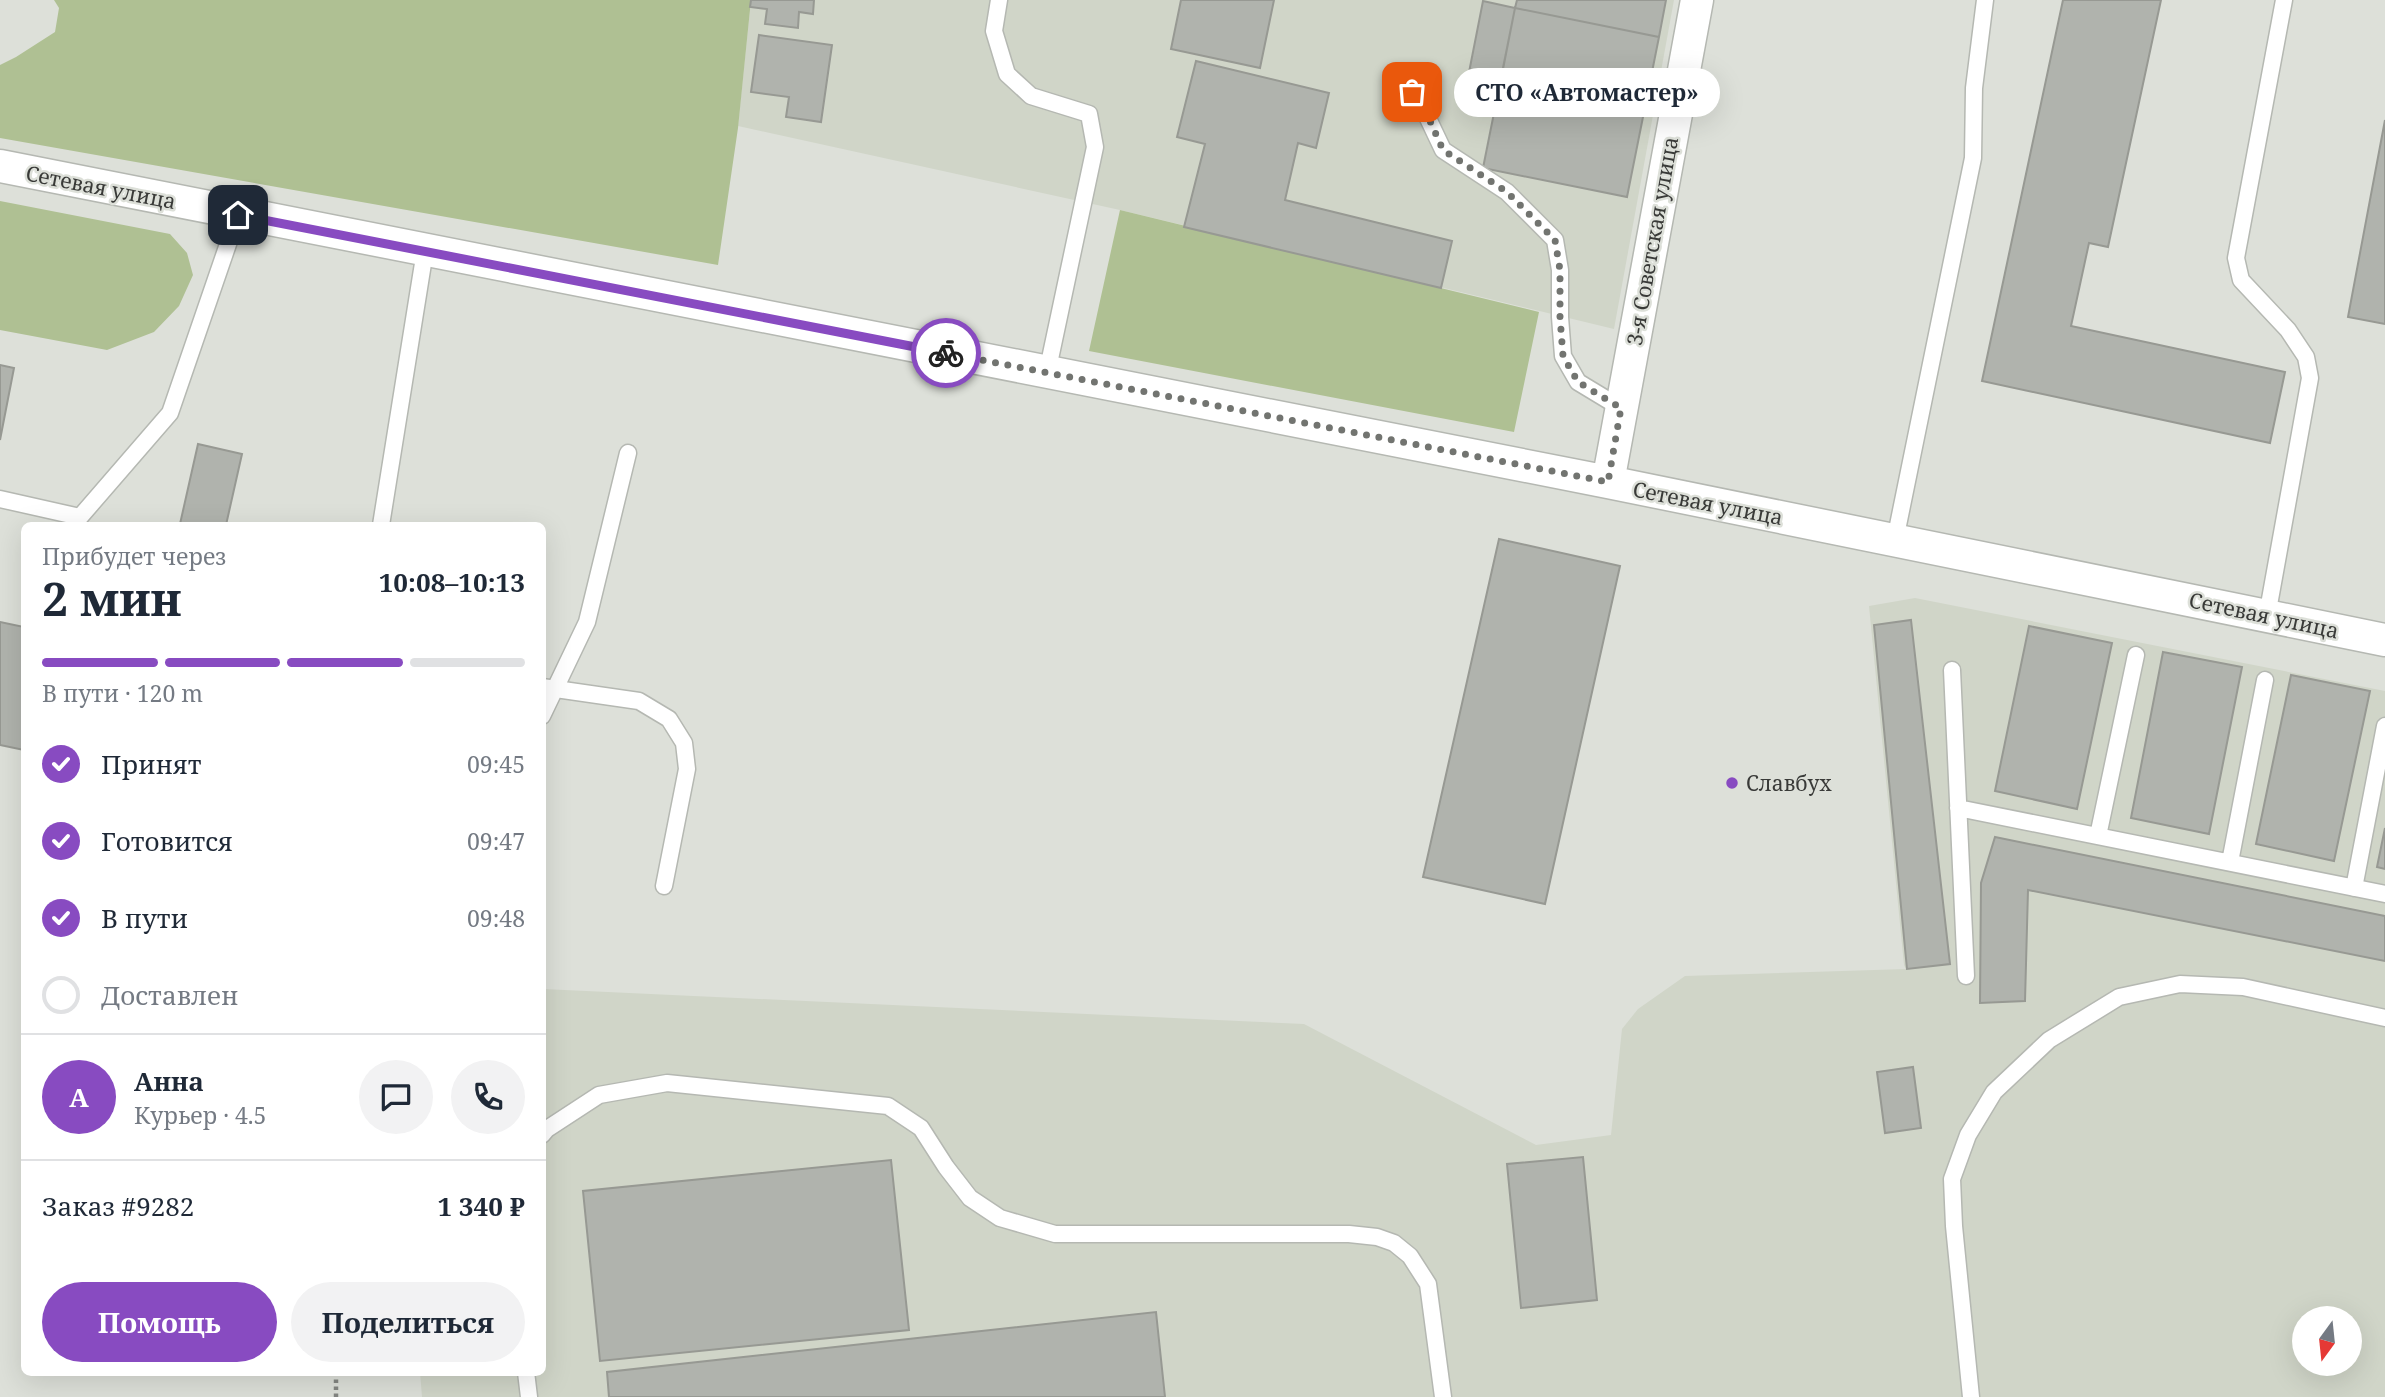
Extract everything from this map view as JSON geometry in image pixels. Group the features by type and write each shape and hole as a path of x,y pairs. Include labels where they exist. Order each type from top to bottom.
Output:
{"street":[{"name":"3-я Советская улица","path":"1608,482 1697,0"},
{"name":"Сетевая улица","path":"0,166 238,215 1608,482 2385,640"}],"lane":[{"path":"999,0 994,31 1007,74 1031,96 1089,114 1095,147 1047,373"},
{"path":"1895,540 1973,158 1973,88 1985,0"},
{"path":"2267,616 2310,379 2306,357 2287,330 2241,280 2236,258 2284,0"},
{"path":"1398,72 1426,112 1443,150 1507,192 1555,240 1560,270 1563,356 1578,382 1621,408"},
{"path":"0,499 80,517 170,413 238,215"},
{"path":"382,522 425,251"},
{"path":"628,453 587,622 549,688 639,701 669,719 684,743 687,769 664,886"},
{"path":"2098,836 2136,655"},
{"path":"1952,670 1966,976"},
{"path":"2230,862 2265,680"},
{"path":"2354,888 2385,726"},
{"path":"1958,807 2385,894"},
{"path":"1971,1397 1952,1179 1968,1135 1994,1091 2049,1040 2119,997 2180,984 2243,987 2385,1018"},
{"path":"546,1129 599,1096 667,1083 888,1106 920,1128 970,1198 1000,1218 1055,1234 1349,1234 1377,1237 1394,1243 1410,1256 1428,1284 1443,1397"},
{"path":"526,1376 529,1397"}],"path":[{"path":"336,1397 337,1376"}],"shaded area":[{"path":"751,0 1674,0 1614,329 1120,210 738,126"},
{"path":"1915,598 2385,691 2385,1397 422,1397 420,1376 546,1376 546,989 1304,1024 1536,1145 1611,1135 1622,1029 1638,1009 1685,976 1906,969 1869,606"}],"green space":[{"path":"54,0 751,0 738,128 718,265 0,138 0,65 55,32 59,8"},
{"path":"0,201 170,234 187,253 193,275 179,306 154,332 107,350 0,330"},
{"path":"1120,210 1539,312 1514,432 1089,351"}],"building":[{"path":"751,0 814,0 813,14 799,12 798,28 765,24 767,9 750,7"},
{"path":"1181,0 1274,0 1260,68 1171,49"},
{"path":"1517,0 1666,0 1659,37 1515,8"},
{"path":"2063,0 2161,0 2108,247 2089,243 2071,326 2285,372 2270,443 1982,381"},
{"path":"1483,1 1515,8 1494,115 1462,108"},
{"path":"1515,8 1659,37 1627,197 1483,168"},
{"path":"759,35 832,45 821,122 786,117 789,97 751,92"},
{"path":"1196,61 1329,93 1316,148 1298,143 1285,200 1452,241 1441,288 1184,227 1205,144 1177,137"},
{"path":"2385,120 2385,324 2348,317"},
{"path":"0,365 14,368 0,440"},
{"path":"198,444 242,454 227,522 180,522"},
{"path":"1499,539 1620,566 1545,904 1423,877"},
{"path":"1911,620 1950,964 1907,969 1874,625"},
{"path":"0,622 21,626 21,749 0,745"},
{"path":"2029,626 2112,643 2077,809 1995,791"},
{"path":"2163,652 2242,667 2209,834 2131,818"},
{"path":"2291,675 2370,691 2334,861 2256,844"},
{"path":"2385,828 2385,869 2377,867"},
{"path":"1995,837 2385,916 2385,961 2028,890 2025,1001 1980,1003 1981,883"},
{"path":"1913,1067 1921,1128 1885,1133 1877,1072"},
{"path":"1583,1157 1597,1300 1521,1308 1507,1164"},
{"path":"891,1160 909,1330 600,1361 583,1191"},
{"path":"1156,1312 1165,1397 609,1397 607,1372"}],"way so far":[{"path":"946,353 1608,482 1621,408 1578,382 1563,356 1560,270 1555,240 1507,192 1443,150 1426,112 1412,92"}],"place":[{"name":"СТО «Автомастер»","path":"1412,92"},
{"name":"Славбух","path":"1732,783"}],"route":[{"path":"238,215 946,353"}]}
